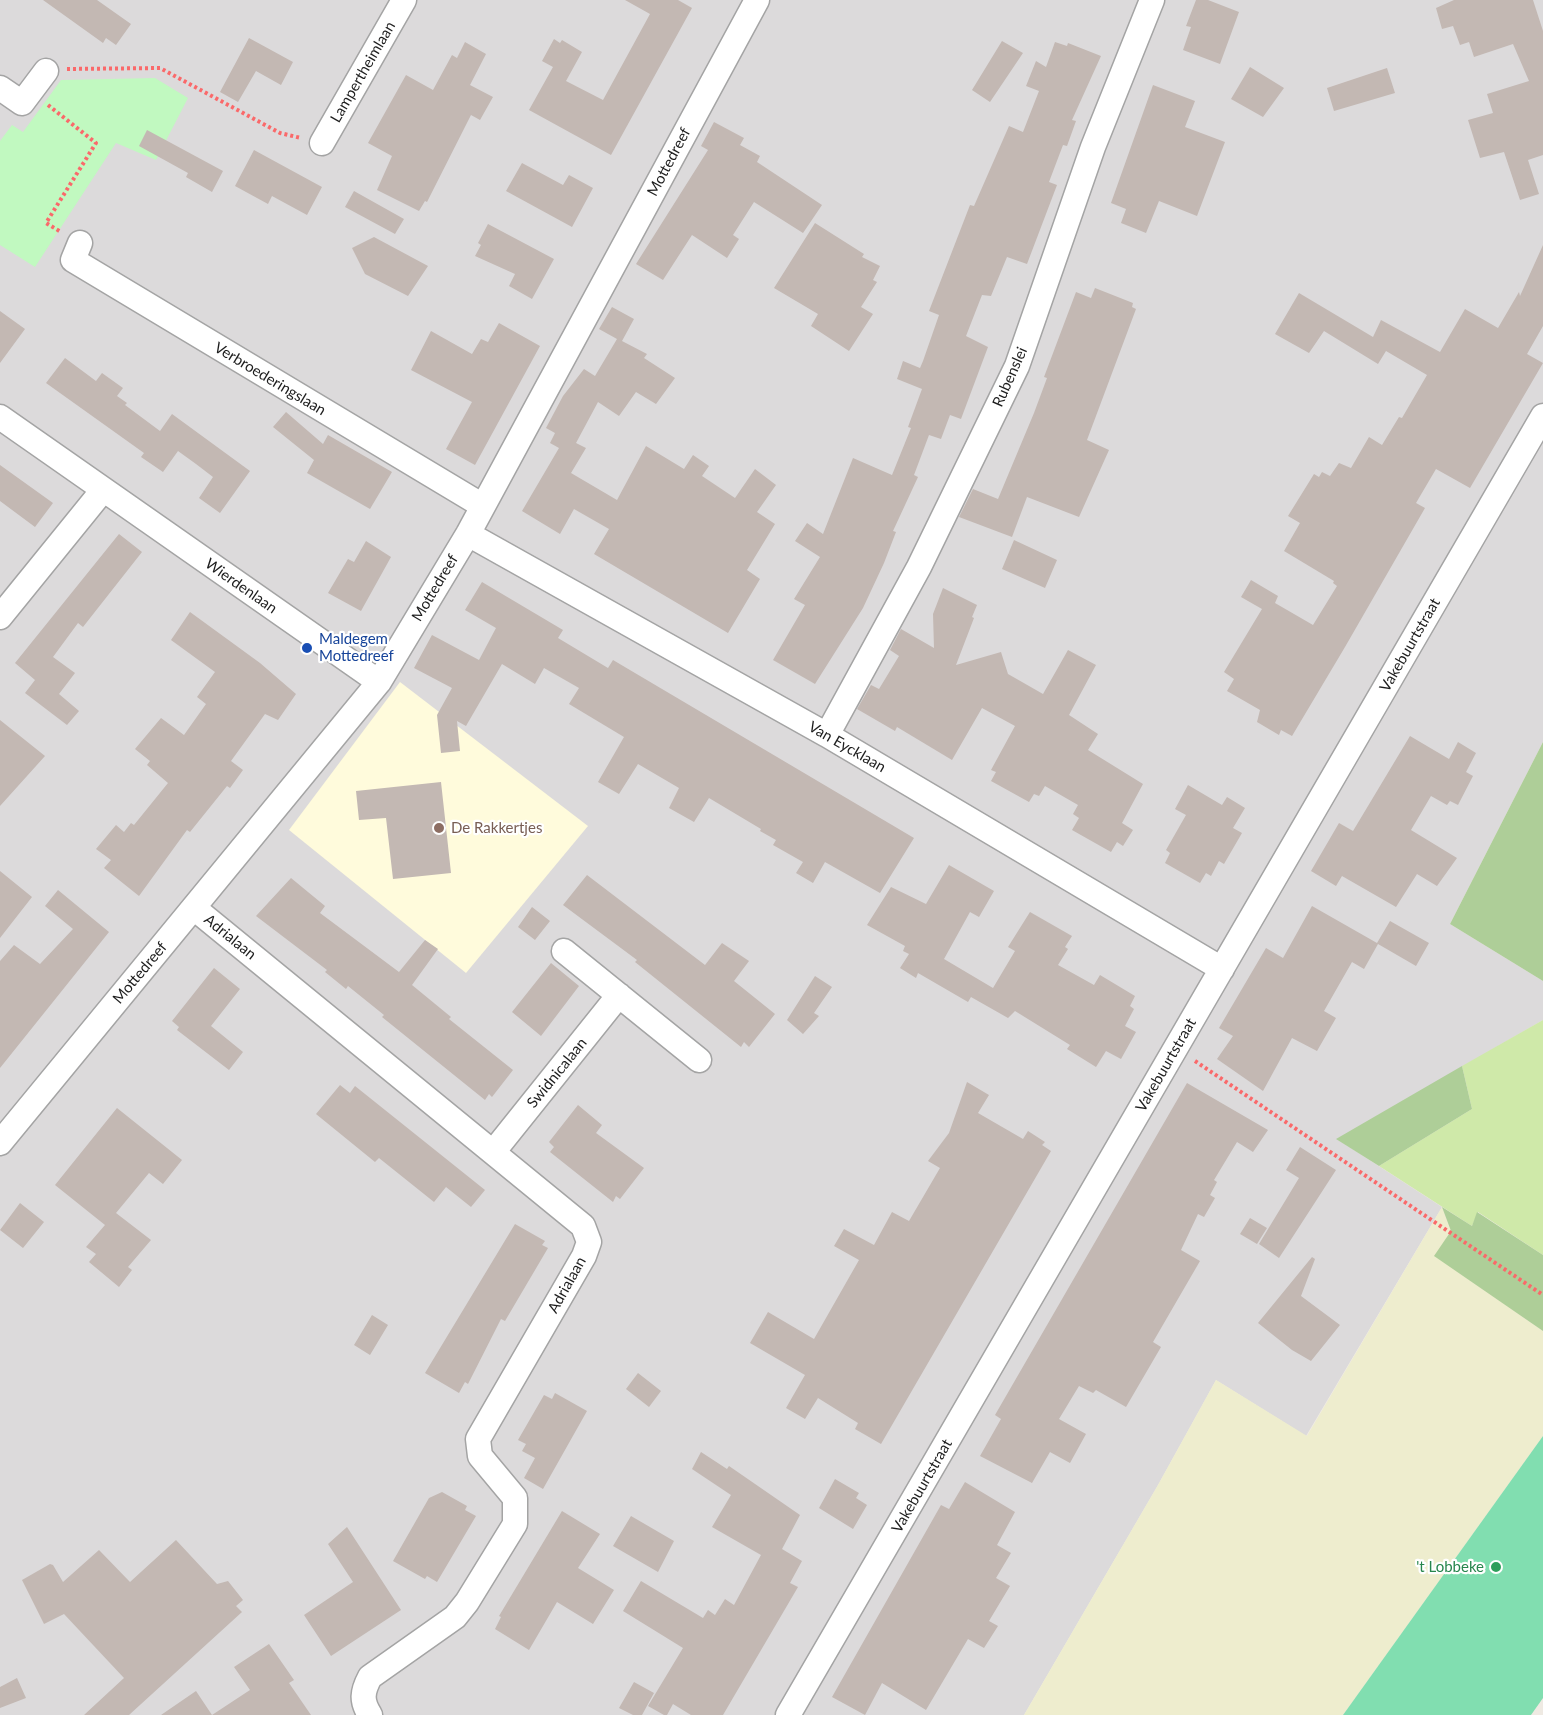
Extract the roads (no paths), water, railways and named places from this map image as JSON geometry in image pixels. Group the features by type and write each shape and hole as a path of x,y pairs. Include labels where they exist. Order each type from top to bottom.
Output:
{"street":[{"name":"Lampertheimlaan","path":"322,143 404,0"},
{"name":"Mottedreef","path":"0,1143 379,682 483,507 757,0"},
{"name":"Rubenslei","path":"827,735 919,567 1017,366 1094,147 1152,0"},
{"path":"0,88 22,104 46,71"},
{"name":"Verbroederingslaan","path":"80,243 72,260 483,507"},
{"name":"Vakebuurtstraat","path":"788,1715 1543,416"},
{"name":"Wierdenlaan","path":"0,417 379,682"},
{"path":"0,617 103,490"},
{"name":"Van Eycklaan","path":"468,534 827,735 1222,969"},
{"name":"Adrialaan","path":"194,908 583,1226 589,1242 584,1256 478,1439 480,1456 515,1498 514,1524 467,1602 454,1617 369,1677 363,1689 363,1705 370,1715"},
{"path":"564,951 699,1060"},
{"name":"Swidnicalaan","path":"494,1151 619,995"}],"place":[{"name":"Maldegem Mottedreef","path":"307,648"},
{"name":"De Rakkertjes","path":"439,828"},
{"name":"'t Lobbeke","path":"1496,1567"}]}
